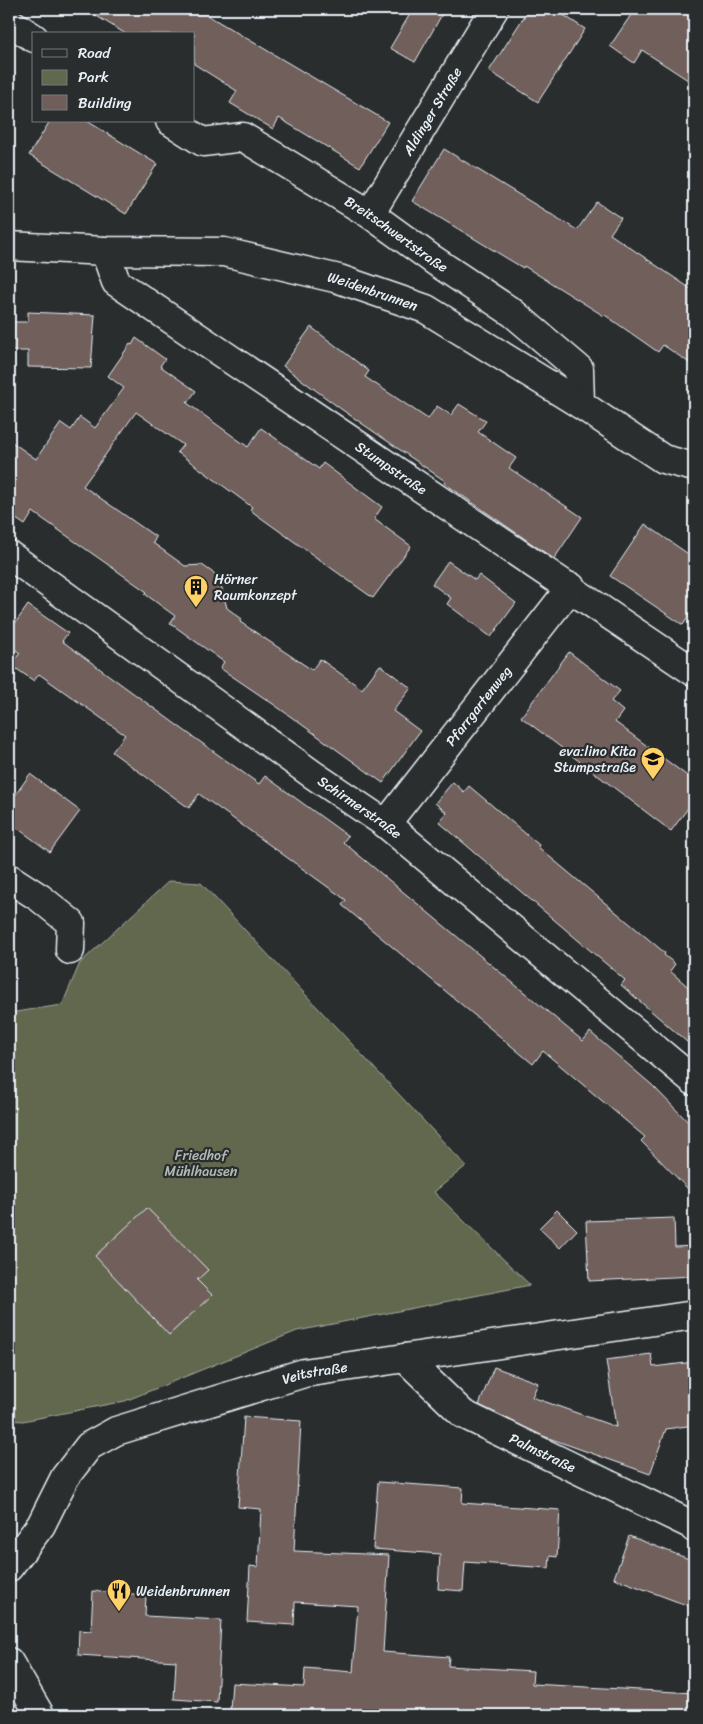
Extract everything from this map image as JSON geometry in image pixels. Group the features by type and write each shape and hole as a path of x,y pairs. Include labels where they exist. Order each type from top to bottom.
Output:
{"street":[{"name":"Aldinger Straße","path":"370,214 494,9"},
{"path":"9,22 32,37"},
{"name":"Breitschwertstraße","path":"172,122 203,142 243,137 370,214 432,259 513,313 579,369 580,404"},
{"name":"Weidenbrunnen","path":"9,246 224,252 339,278 426,309 580,404 663,458 694,467"},
{"name":"Stumpstraße","path":"105,250 116,282 571,587 694,672"},
{"name":"Schirmerstraße","path":"9,555 312,774 386,824 694,1081"},
{"name":"Pfarrgartenweg","path":"386,824 571,587"},
{"path":"9,878 40,898 71,923 70,950"},
{"name":"Veitstraße","path":"9,1567 41,1525 64,1477 89,1446 116,1431 304,1373 694,1315"},
{"name":"Palmstraße","path":"405,1358 463,1414 692,1525 694,1528"},
{"path":"9,1662 40,1715"}],"green space":[{"name":"Friedhof Mühlhausen","path":"169,881 201,883 466,1166 434,1192 530,1285 297,1331 125,1401 23,1421 9,1420 9,1013 62,1005 80,963"}],"building":[{"path":"85,9 197,9 388,122 360,167 279,118 273,129 230,103 237,91 195,65 195,32 123,32"},
{"path":"413,9 445,9 415,62 390,48"},
{"path":"529,9 554,9 585,29 538,102 489,71"},
{"path":"635,9 694,9 694,84 642,50 634,63 610,46"},
{"path":"49,122 89,122 157,164 126,214 29,155"},
{"path":"444,149 577,230 597,202 621,218 610,234 694,291 694,366 663,345 658,352 605,315 412,201"},
{"path":"28,312 95,315 91,368 28,367 28,351 9,351 9,322 28,322"},
{"path":"311,327 369,371 365,377 428,419 437,406 451,415 459,404 486,421 478,432 516,458 509,468 582,517 554,559 444,483 445,481 283,366"},
{"path":"136,338 165,359 160,366 196,391 187,403 248,447 261,428 319,469 323,463 382,507 374,519 411,546 373,598 250,510 252,507 177,452 183,445 136,412 83,486 156,537 153,543 185,566 202,565 219,577 227,608 242,619 240,622 312,670 320,659 362,689 380,665 411,688 393,711 420,731 383,783 220,668 224,662 170,623 175,616 145,594 147,592 33,512 25,525 9,514 9,440 36,459 61,423 71,430 80,417 95,428 124,388 108,376"},
{"path":"645,524 694,558 694,608 683,625 610,576"},
{"path":"448,561 475,580 479,575 516,603 491,637 447,604 451,598 432,584"},
{"path":"28,605 68,633 62,641 185,731 259,784 265,776 348,836 343,842 583,1041 590,1032 652,1085 694,1128 694,1195 641,1141 645,1137 543,1051 533,1064 342,905 346,900 199,794 189,808 112,752 125,735 39,674 34,681 11,665 20,653 9,645 9,632"},
{"path":"569,652 620,691 611,701 623,711 615,722 694,781 694,800 671,831 521,717"},
{"path":"30,774 80,811 50,852 9,822 9,804"},
{"path":"453,782 464,792 469,786 539,845 538,847 665,953 664,955 675,964 670,971 694,992 694,1048 621,985 625,980 439,822 447,813 435,803"},
{"path":"147,1208 208,1270 197,1280 212,1295 169,1335 95,1256"},
{"path":"557,1210 577,1230 560,1248 539,1228"},
{"path":"674,1218 675,1247 694,1246 694,1276 589,1281 586,1221"},
{"path":"651,1354 653,1367 694,1362 694,1425 666,1429 650,1474 543,1436 479,1405 494,1367 538,1383 532,1397 616,1427 606,1360"},
{"path":"244,1417 301,1421 294,1551 389,1555 383,1652 449,1657 448,1666 533,1671 532,1684 694,1693 694,1715 371,1715 339,1713 339,1715 302,1715 230,1710 232,1683 304,1687 305,1668 353,1672 358,1606 295,1602 294,1625 247,1622 250,1566 258,1567 261,1509 238,1507"},
{"path":"378,1482 463,1488 462,1503 560,1510 557,1557 550,1556 549,1568 465,1562 463,1591 438,1589 440,1554 373,1549"},
{"path":"629,1536 694,1561 694,1608 614,1578"},
{"path":"93,1591 146,1595 145,1616 221,1620 217,1702 174,1699 176,1661 78,1655 79,1630 91,1631"}],"place":[{"name":"Hörner Raumkonzept","path":"196,608"},
{"name":"eva:lino Kita Stumpstraße","path":"653,780"},
{"name":"Weidenbrunnen","path":"119,1612"}]}
